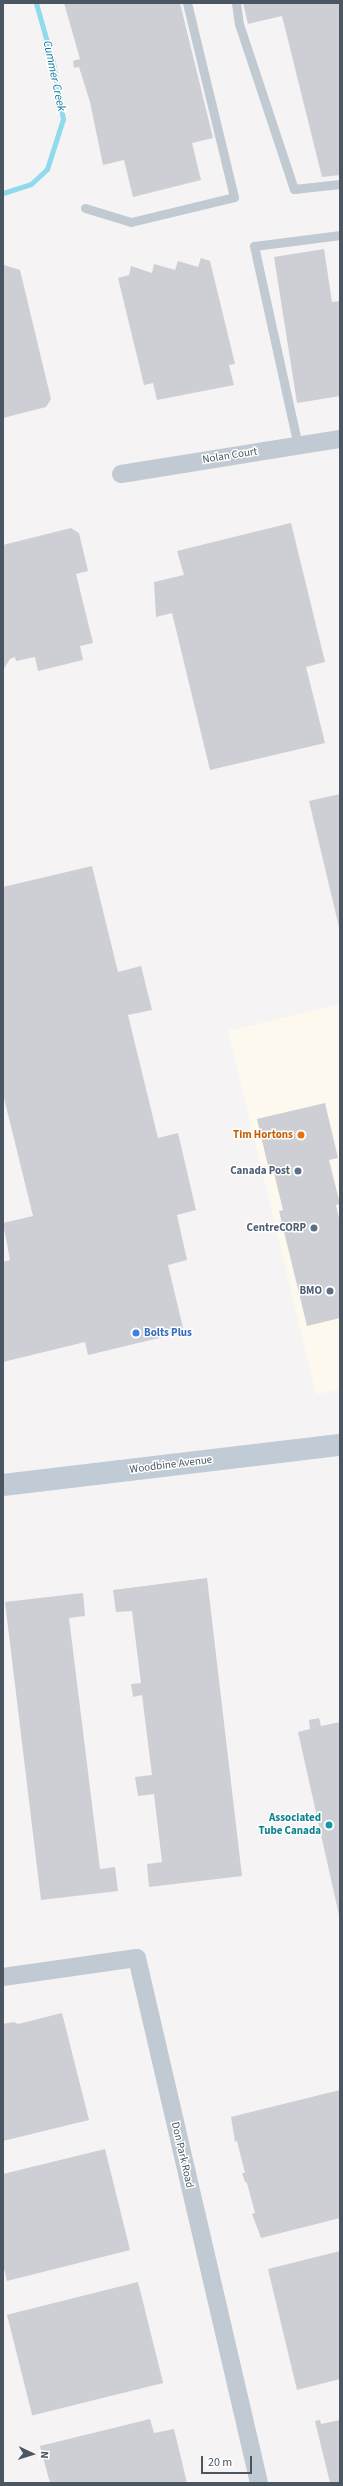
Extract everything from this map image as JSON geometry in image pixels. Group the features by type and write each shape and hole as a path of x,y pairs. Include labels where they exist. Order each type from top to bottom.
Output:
{"main road":[{"name":"Woodbine Avenue","path":"3,1485 340,1445"}],"street":[{"name":"Nolan Court","path":"121,474 340,439"},
{"name":"Don Park Road","path":"3,1977 137,1958 259,2483"}],"lane":[{"path":"85,208 131,222 234,197 187,3"},
{"path":"236,3 239,24 294,189 340,184"},
{"path":"298,446 254,246 340,235"}],"shaded area":[{"path":"340,1004 340,1390 316,1394 228,1031"}],"building":[{"path":"64,3 180,3 213,138 192,143 201,180 133,197 124,160 103,165 90,102 79,67 74,68 73,61 80,59"},
{"path":"243,3 340,3 340,175 322,177 282,16 248,24"},
{"path":"324,249 332,302 340,301 340,396 297,403 274,257"},
{"path":"201,258 210,261 235,364 229,365 234,385 157,400 153,383 144,385 118,278 129,275 131,266 152,273 154,264 175,270 178,261 198,267"},
{"path":"4,265 20,270 51,399 46,407 3,418"},
{"path":"291,523 325,662 306,667 325,743 210,770 172,613 156,617 154,582 184,575 177,551"},
{"path":"71,528 79,533 88,571 76,574 93,643 80,646 83,660 38,671 35,657 16,661 15,657 10,659 3,670 3,545"},
{"path":"340,794 340,927 339,927 309,801"},
{"path":"92,866 118,972 141,966 152,1010 128,1015 158,1138 178,1133 196,1210 177,1215 187,1260 168,1265 184,1332 88,1355 85,1342 3,1362 3,1262 10,1260 3,1223 33,1216 3,1094 3,887"},
{"path":"325,1103 338,1158 329,1160 340,1204 336,1205 340,1223 340,1318 307,1326 279,1211 283,1210 274,1173 270,1174 257,1119"},
{"path":"207,1578 242,1876 149,1887 147,1864 162,1862 154,1794 138,1796 135,1777 152,1775 142,1695 133,1697 131,1684 141,1683 132,1611 116,1612 113,1590"},
{"path":"83,1593 85,1616 69,1618 100,1869 115,1867 118,1891 41,1900 5,1602"},
{"name":"Associated Tube Canada","path":"319,1718 321,1726 340,1722 339,1915 298,1732 310,1729 309,1720"},
{"path":"62,2013 89,2120 3,2141 3,2024 14,2022 18,2024"},
{"path":"340,2090 340,2218 261,2238 252,2214 255,2213 247,2183 245,2182 242,2173 245,2173 237,2141 235,2142 231,2117"},
{"path":"105,2149 130,2250 7,2281 3,2264 3,2174"},
{"path":"340,2251 340,2379 297,2390 268,2269"},
{"path":"138,2282 163,2383 32,2416 7,2315"},
{"path":"150,2419 154,2433 174,2429 187,2483 50,2483 40,2446"},
{"path":"320,2420 321,2424 340,2420 340,2483 330,2483 315,2421"}],"waterway":[{"name":"Cummer Creek","path":"3,193 31,184 47,169 63,119 53,63 36,3"}],"place":[{"name":"Tim Hortons","path":"301,1135"},
{"name":"Canada Post","path":"298,1171"},
{"name":"CentreCORP","path":"314,1228"},
{"name":"BMO","path":"330,1291"},
{"name":"Bolts Plus","path":"136,1333"},
{"name":"Associated Tube Canada","path":"329,1825"}]}
